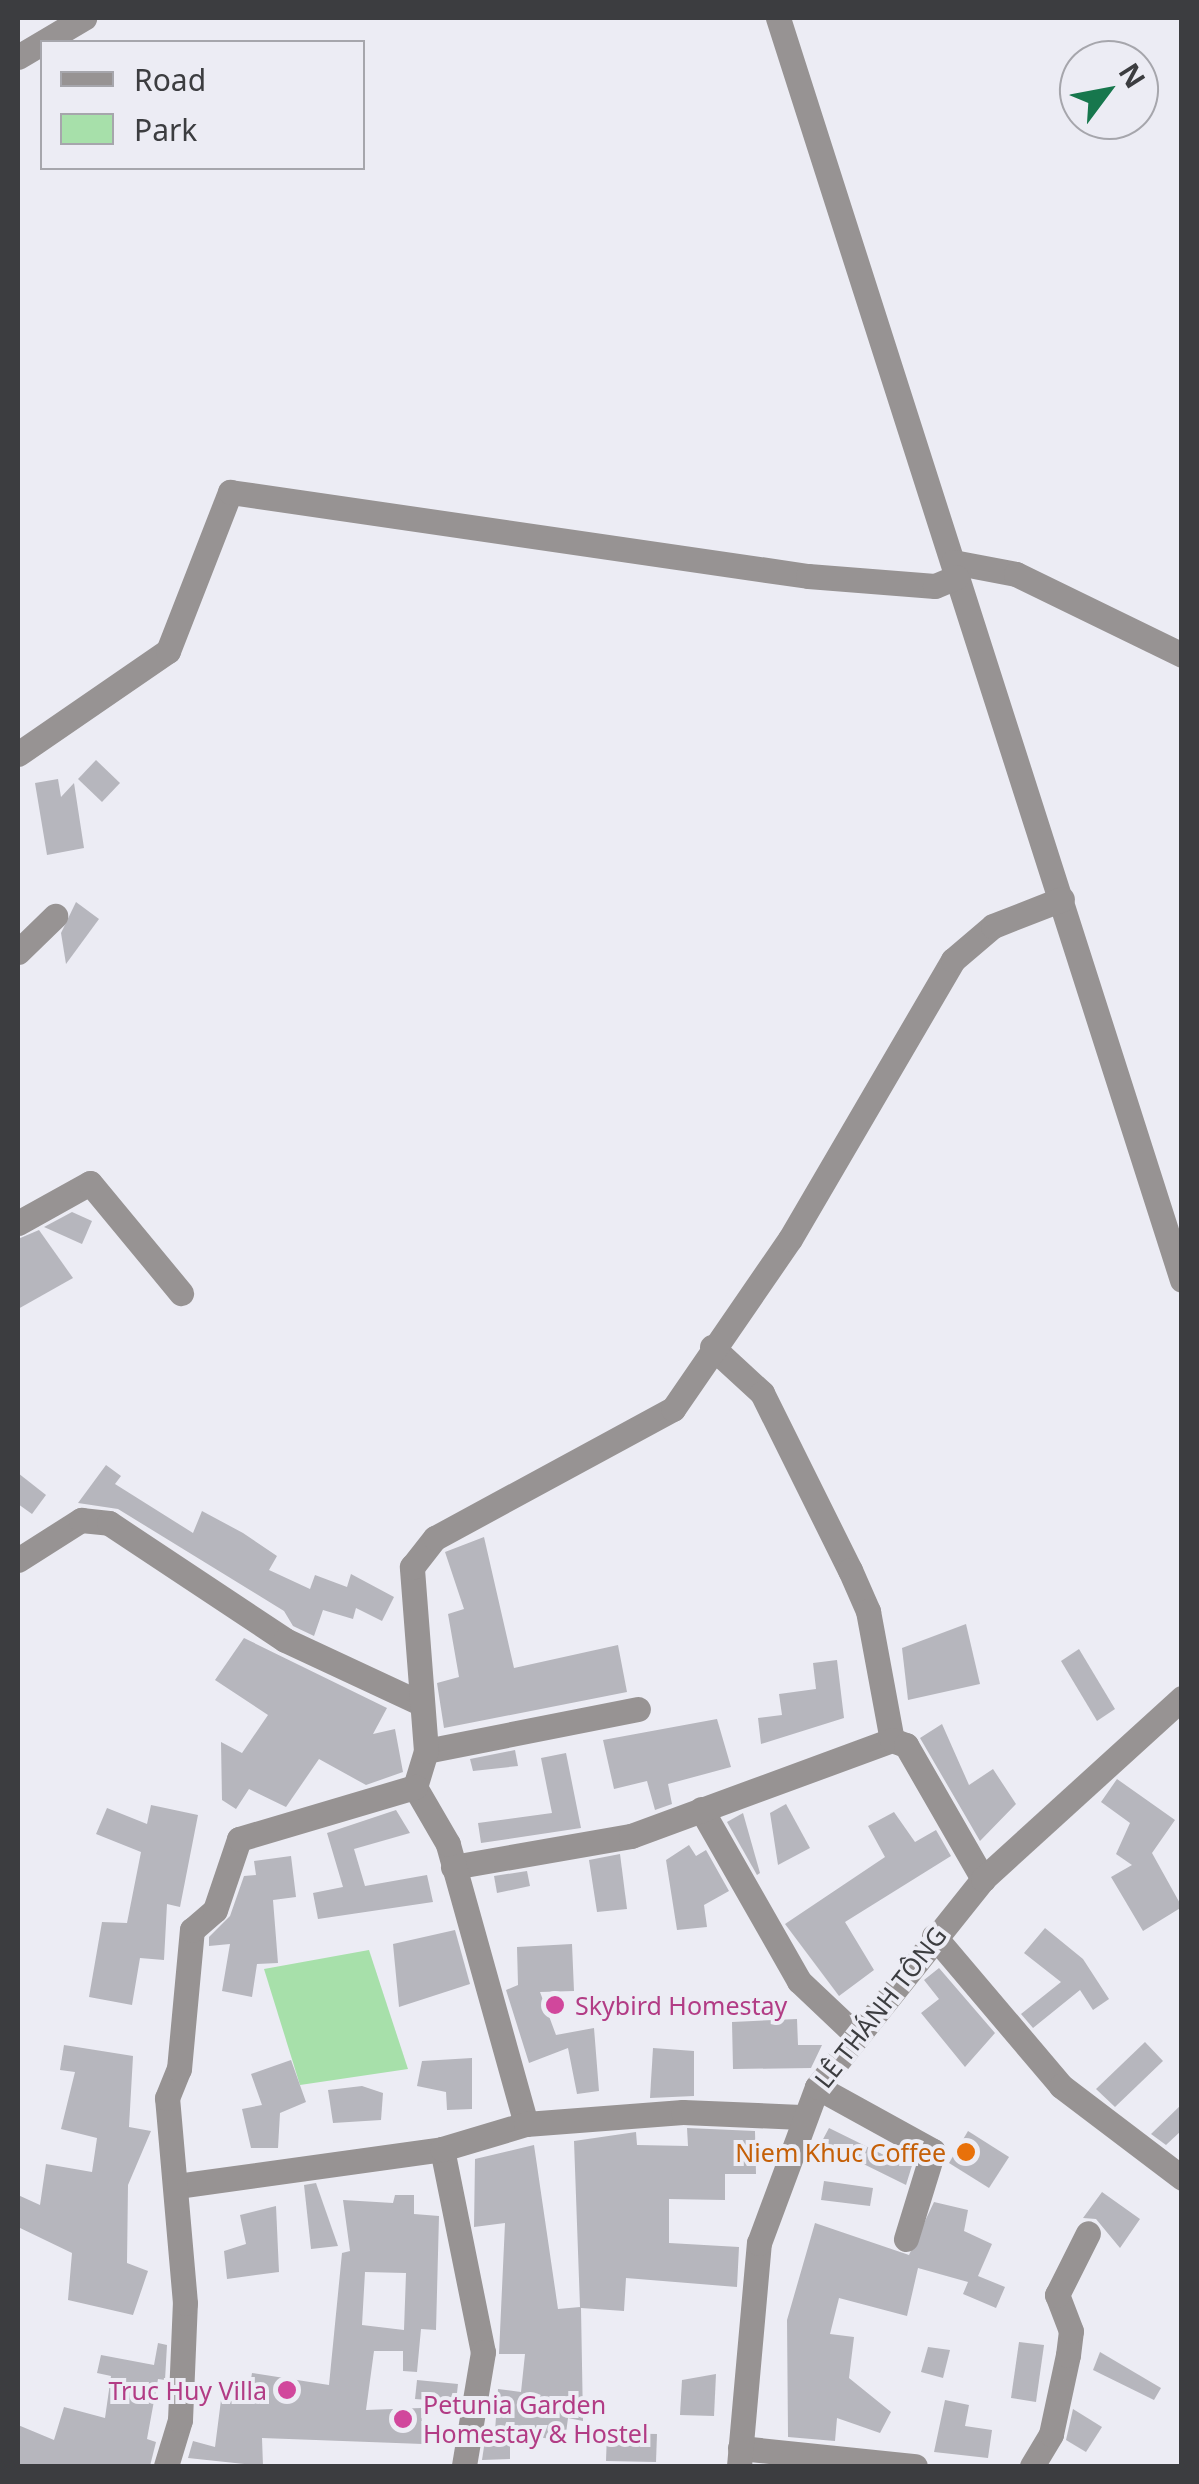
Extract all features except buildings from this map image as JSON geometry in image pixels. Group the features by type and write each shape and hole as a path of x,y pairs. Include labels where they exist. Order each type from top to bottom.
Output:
{"street":[{"path":"46,40 84,18"},
{"path":"778,18 948,575 1062,899 1182,1280"},
{"path":"18,56 40,43"},
{"path":"18,754 168,651 230,492 808,576 1016,574 1182,655"},
{"path":"526,2124 453,1867 415,1787 426,1751 416,1701 412,1567 420,1552 673,1409 712,1347 790,1239 952,960 993,926 1062,899"},
{"path":"18,952 55,916"},
{"path":"18,1224 90,1183 181,1293"},
{"path":"712,1347 762,1394 842,1553 868,1610 892,1740"},
{"path":"18,1560 81,1520 110,1523 285,1640 416,1701"},
{"name":"LÊ THÁNH TÔNG","path":"740,2457 759,2243 801,2117 816,2087 983,1879 1182,1698"},
{"path":"426,1751 638,1709"},
{"path":"453,1867 592,1846 892,1740 906,1745 983,1879"},
{"path":"166,2466 185,2373 177,2186 168,2098 179,2069 191,1935 216,1906 230,1846 415,1787"},
{"path":"702,1809 799,1981 855,2034"},
{"path":"934,1936 1061,2086 1182,2178"},
{"path":"816,2087 933,2150 906,2238"},
{"path":"177,2186 442,2150 526,2124 683,2112 801,2117"},
{"path":"442,2150 483,2352 464,2466"},
{"path":"1032,2466 1051,2434 1071,2331 1057,2295 1088,2233"},
{"path":"740,2457 914,2466"}],"green space":[{"path":"369,1950 408,2069 300,2085 264,1969"}],"place":[{"name":"Skybird Homestay","path":"555,2005"},
{"name":"Niem Khuc Coffee","path":"966,2152"},
{"name":"Truc Huy Villa","path":"287,2390"},
{"name":"Petunia Garden Homestay & Hostel","path":"403,2419"}]}
